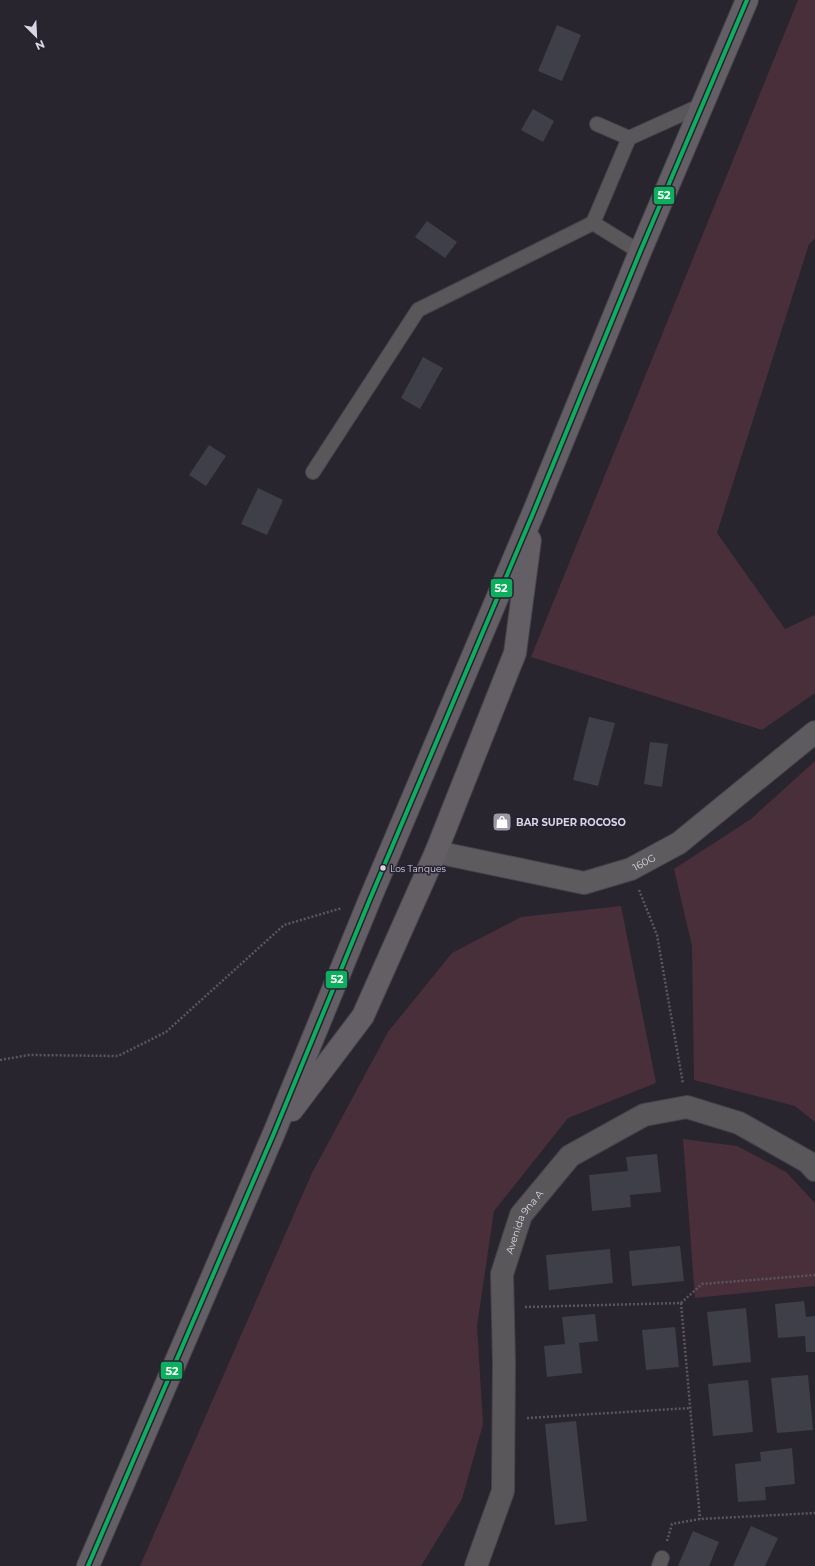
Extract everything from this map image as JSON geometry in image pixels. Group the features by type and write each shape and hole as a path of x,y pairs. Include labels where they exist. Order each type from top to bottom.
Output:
{"highway":[{"path":"88,1566 274,1133 370,899 534,511 640,252 747,0"},
{"path":"274,1133 363,1016 436,852 515,653 534,511"}],"street":[{"name":"160G","path":"436,852 584,883 631,869 679,843 815,732"},
{"name":"Avenida 9na A","path":"476,1566 503,1490 504,1419 502,1274 521,1215 570,1156 644,1115 687,1107 739,1122 808,1162 815,1170"}],"lane":[{"path":"313,472 418,310 593,223 629,138 702,105"},
{"path":"597,124 629,138"},
{"path":"593,223 640,252"}],"path":[{"path":"631,869 657,935 687,1107"},
{"path":"0,1060 29,1055 118,1056 166,1032 284,925 370,899"},
{"path":"502,1308 681,1303 702,1284 815,1275"},
{"path":"681,1303 700,1519"},
{"path":"504,1419 690,1408"},
{"path":"660,1562 672,1524 700,1519 815,1513"}],"shaded area":[{"path":"798,0 815,0 815,239 809,244 717,533 785,629 815,615 815,693 762,730 531,657"},
{"path":"815,761 815,1122 795,1106 694,1080 692,946 674,869 751,819"},
{"path":"621,906 656,1083 568,1118 494,1211 477,1326 483,1424 462,1499 421,1566 140,1566 312,1173 388,1032 452,953 521,917"},
{"path":"683,1139 737,1146 786,1172 815,1203 815,1286 695,1298"}],"building":[{"path":"557,25 581,35 562,81 538,71"},
{"path":"533,109 554,121 543,142 521,130"},
{"path":"427,221 457,242 445,258 415,237"},
{"path":"423,357 443,368 420,409 401,398"},
{"path":"209,445 226,456 206,486 189,475"},
{"path":"258,488 283,500 267,535 241,524"},
{"path":"589,717 615,723 598,786 573,780"},
{"path":"650,742 668,744 662,787 644,784"},
{"path":"657,1154 661,1192 630,1195 631,1207 592,1211 589,1175 628,1171 626,1157"},
{"path":"680,1246 684,1281 632,1286 629,1251"},
{"path":"610,1249 613,1283 549,1290 546,1255"},
{"path":"804,1301 806,1317 815,1316 815,1352 806,1352 805,1336 778,1338 775,1304"},
{"path":"746,1308 751,1362 713,1366 707,1312"},
{"path":"595,1314 598,1341 579,1343 582,1373 547,1377 544,1346 565,1344 562,1317"},
{"path":"675,1327 679,1367 646,1370 642,1330"},
{"path":"808,1375 813,1430 777,1433 771,1378"},
{"path":"748,1380 753,1432 713,1436 708,1384"},
{"path":"576,1421 587,1521 555,1525 545,1424"},
{"path":"792,1448 795,1484 765,1487 766,1500 738,1502 735,1464 761,1461 760,1452"},
{"path":"751,1526 778,1538 765,1566 733,1566"},
{"path":"693,1531 719,1542 709,1566 678,1566"}],"transit line":[{"name":"52","path":"88,1566 274,1133 370,899 534,511 640,252 747,0"}],"place":[{"name":"BAR SUPER ROCOSO","path":"502,822"},
{"name":"Los Tanques","path":"383,868"}]}
